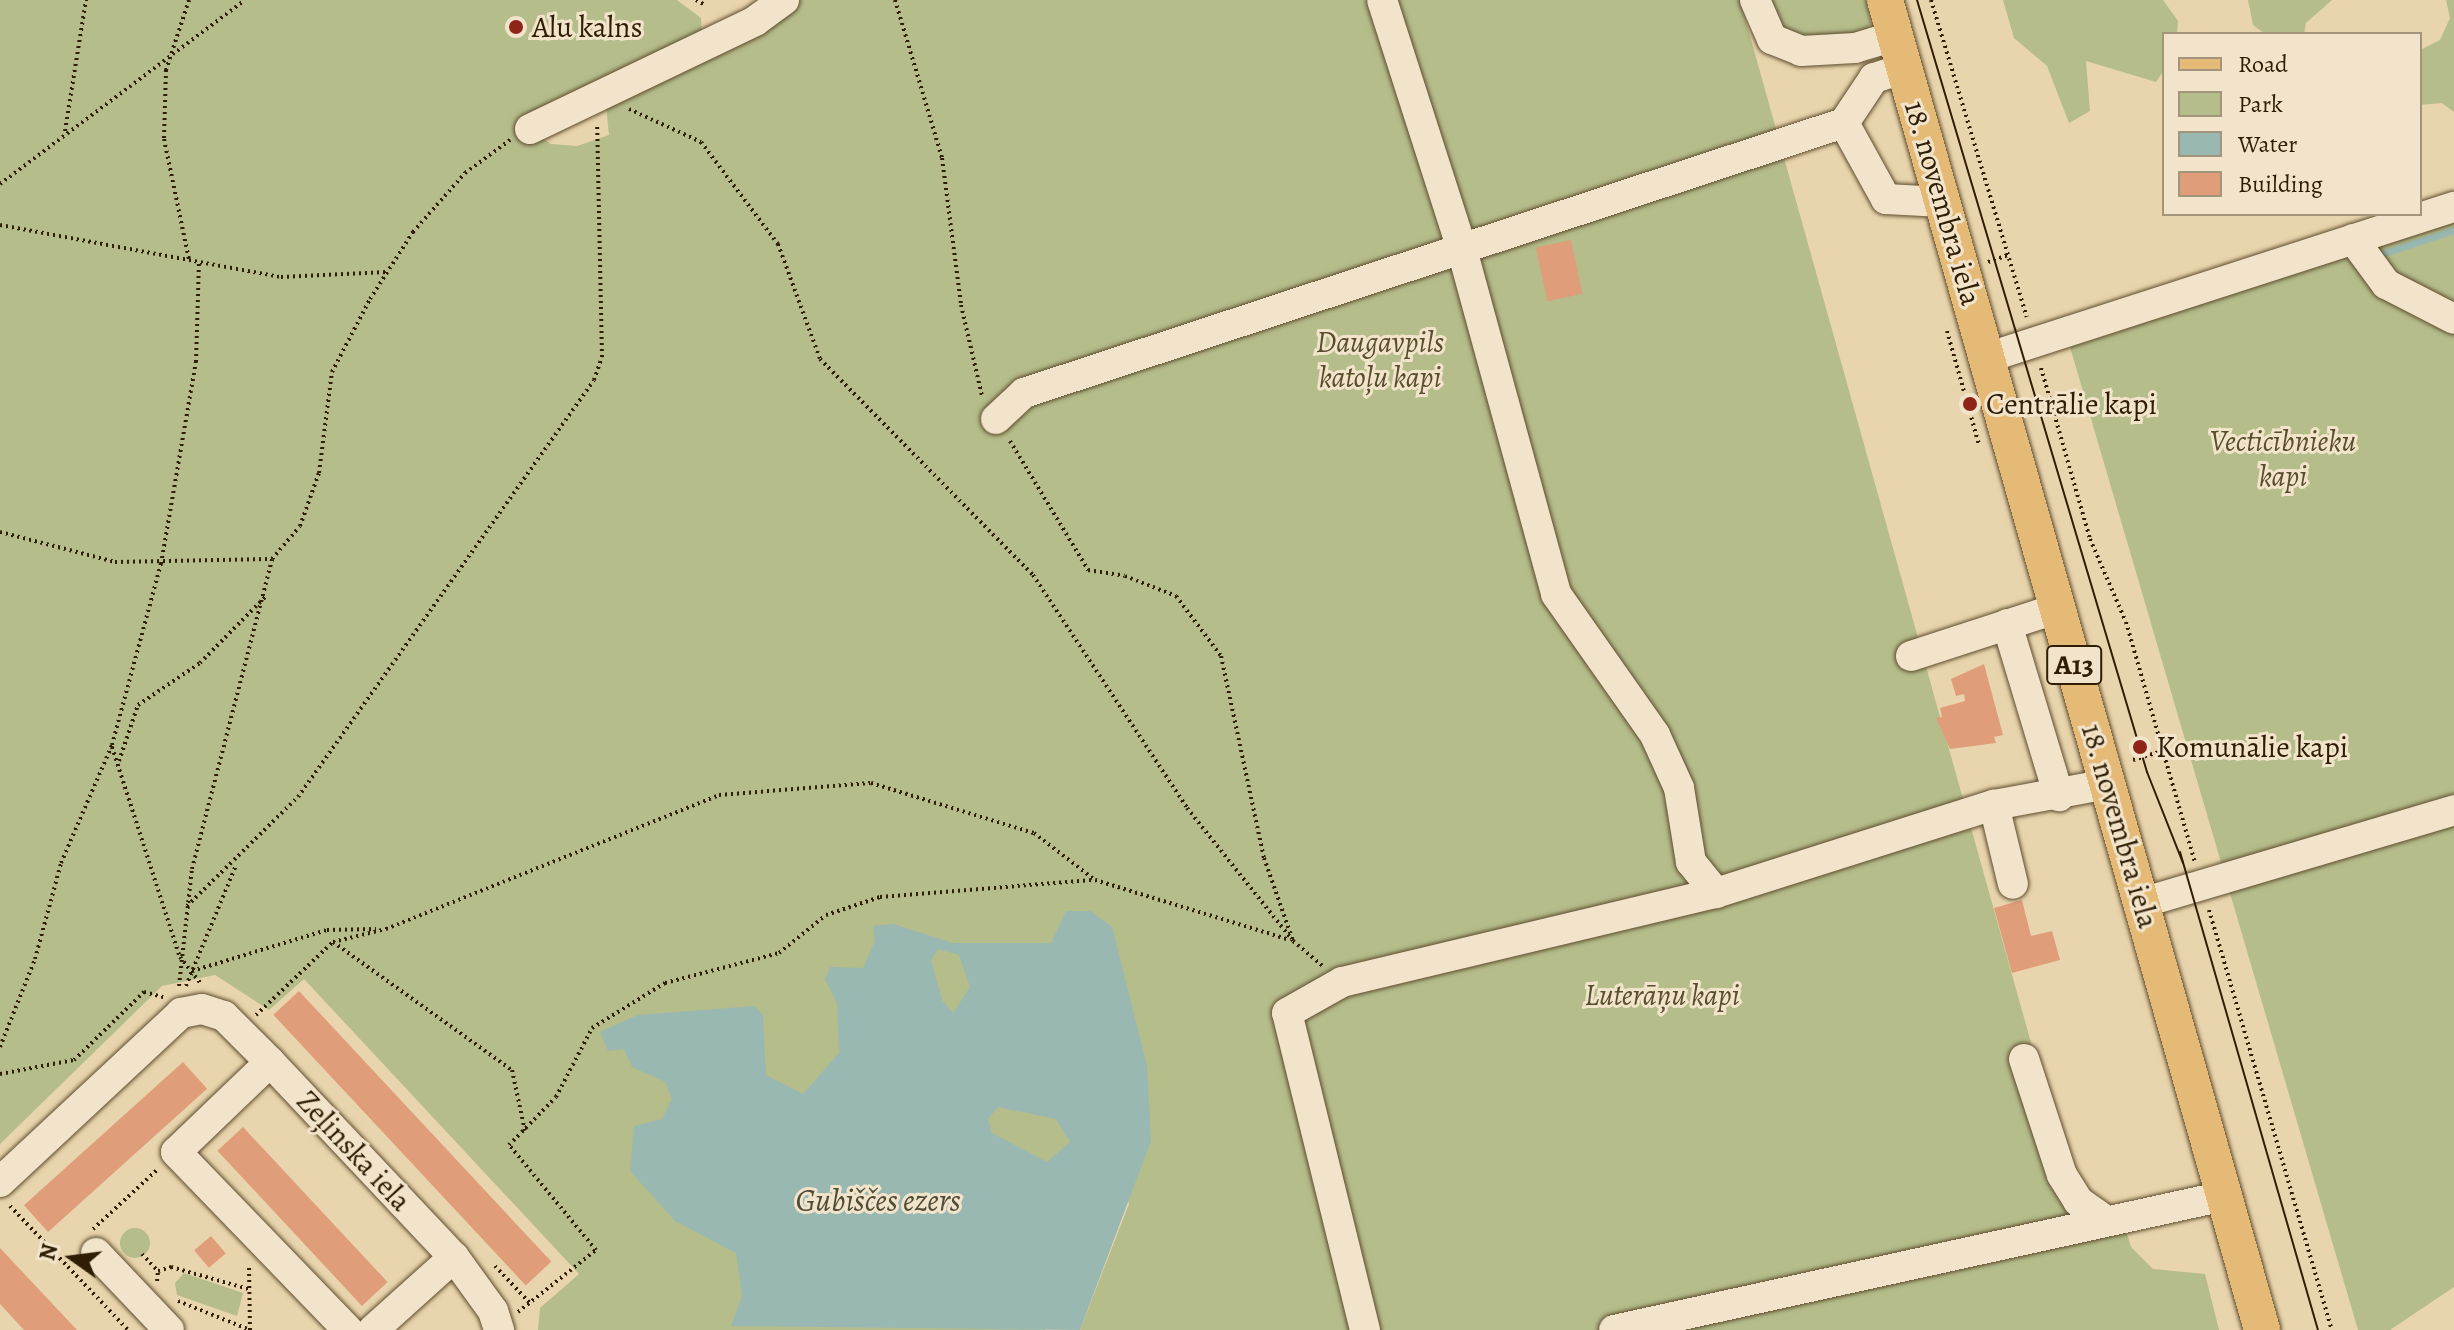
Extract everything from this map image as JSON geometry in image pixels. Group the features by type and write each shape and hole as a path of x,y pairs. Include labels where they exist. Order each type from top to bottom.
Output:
{"main road":[{"name":"18. novembra iela","path":"1885,0 2059,608 2120,772 2141,903 2262,1330"}],"street":[{"path":"530,129 755,21 784,0"},
{"path":"1382,0 1461,246 1556,594 1655,735 1679,788 1691,862 1716,893"},
{"path":"1755,0 1772,39 1801,51 1855,48 1900,52"},
{"path":"996,419 1024,393 1461,246 1844,123 1874,78 1900,52"},
{"path":"1844,123 1886,199 1942,202"},
{"path":"1986,358 2454,207"},
{"path":"2353,239 2386,284 2454,319"},
{"path":"1911,656 2059,608"},
{"path":"2007,624 2059,796"},
{"path":"1365,1330 1287,1013 1342,982 1716,893 1994,805 2059,796 2120,772"},
{"path":"1994,805 2013,884"},
{"path":"2141,903 2454,810"},
{"path":"0,1182 187,1007"},
{"name":"Zeļinska iela","path":"187,1007 224,1016 270,1062 454,1257 499,1329"},
{"path":"2024,1059 2062,1175 2078,1201 2105,1220"},
{"path":"270,1062 176,1152 348,1330"},
{"path":"1614,1330 2224,1196"},
{"path":"84,1246 150,1298 169,1330"},
{"path":"373,1330 454,1257"}],"path":[{"path":"65,133 86,0"},
{"path":"189,0 172,53 164,139 189,260"},
{"path":"0,184 245,0"},
{"path":"696,0 705,5"},
{"path":"895,0 942,158 961,305 982,396 1088,570 1125,576 1176,596 1221,656 1264,858 1293,941"},
{"path":"1931,0 2090,539 2126,622 2332,1330"},
{"path":"187,906 237,863 298,797 389,677 594,380 602,357 596,96 701,142 778,244 820,359 1033,575 1187,808 1293,941 1342,982"},
{"path":"187,1007 201,983 180,957 217,756 230,732 267,595 272,559 300,526 319,473 332,372 387,272 413,232 465,173 530,129"},
{"path":"0,225 281,277 387,272"},
{"path":"0,1047 35,959 61,863 112,745 161,564 196,362 199,262"},
{"path":"1,533 115,562 161,564 272,559"},
{"path":"118,763 138,705 200,663 267,595"},
{"path":"112,745 180,957 187,1007"},
{"path":"2120,772 2163,751"},
{"path":"239,1031 333,942 386,929 719,795 871,783 1034,833 1095,880 1293,941"},
{"path":"187,1007 192,971 237,863"},
{"path":"499,1329 596,1250 509,1145 556,1097 592,1028 665,983 779,953 826,915 880,897 1095,880"},
{"path":"192,971 327,930 386,929"},
{"path":"333,942 512,1070 525,1131"},
{"path":"0,1074 74,1060 144,992 187,1007"},
{"path":"61,1259 84,1246 176,1152"},
{"path":"0,1195 128,1330"},
{"path":"158,1271 150,1298 250,1330 248,1226"},
{"path":"142,1254 158,1271"},
{"path":"158,1271 171,1267 212,1274 249,1289"}],"green space":[{"path":"0,0 677,0 701,18 702,35 535,133 551,144 577,146 609,135 606,105 795,0 1740,0 2083,1229 2124,1223 2131,1247 2153,1269 2205,1274 2219,1330 1080,1330 1129,1204 1121,1178 1045,1330 538,1330 540,1308 579,1274 304,979 269,1010 215,975 162,986 0,1144","holes":["862,969 839,1053 839,972"]},
{"path":"1764,0 1866,0 1871,23 1864,34 1785,37"},
{"path":"2003,0 2163,0 2178,21 2177,32 2162,32 2162,73 2156,82 2086,61 2090,111 2069,123 2047,66 2014,38"},
{"path":"2248,0 2332,0 2306,23 2304,32 2262,32 2253,25"},
{"path":"2446,0 2454,0 2454,112 2442,103 2422,105 2422,49 2440,40 2450,18"},
{"name":"Vecticībnieku kapi","path":"2454,222 2454,1287 2390,1330 2358,1330 2070,347"},
{"path":"135,1228 146,1232 150,1243 146,1254 135,1258 124,1254 120,1243 124,1232"},
{"path":"184,1273 243,1293 237,1316 177,1295 175,1283"}],"water":[{"name":"Gubiščes ezers","path":"1066,911 1090,911 1112,927 1147,1066 1151,1141 1080,1330 731,1326 742,1296 736,1253 675,1221 630,1171 634,1126 662,1119 672,1099 665,1082 632,1067 624,1049 608,1051 600,1032 638,1015 755,1006 763,1015 766,1075 803,1094 839,1053 837,1003 825,979 830,967 863,968 875,941 873,926 893,924 953,943 1051,943","holes":["938,949 959,955 970,987 953,1013 942,1000 931,960","998,1107 1056,1119 1070,1142 1047,1162 992,1133 988,1119"]}],"building":[{"path":"1571,240 1582,294 1547,301 1536,247"},
{"path":"1984,664 2003,735 1994,737 1996,743 1950,749 1936,718 1942,717 1940,708 1965,701 1964,694 1956,696 1951,679"},
{"path":"2022,900 2031,936 2052,931 2060,960 2012,973 1994,908"},
{"path":"299,991 551,1262 526,1285 273,1015"},
{"path":"183,1062 207,1089 48,1232 24,1205"},
{"path":"243,1127 388,1282 362,1306 217,1151"},
{"path":"211,1236 226,1254 209,1268 194,1250"},
{"path":"0,1248 77,1330 24,1330 0,1304"}],"waterway":[{"path":"2384,253 2454,230"}],"tram line":[{"path":"1917,0 2147,772 2183,863"},
{"path":"2180,852 2318,1330"}],"place":[{"name":"Alu kalns","path":"516,27"},
{"name":"Centrālie kapi","path":"1970,404"},
{"name":"Komunālie kapi","path":"2140,747"}],"park label":[{"name":"Daugavpils katoļu kapi","path":"1380,359"},
{"name":"Luterāņu kapi","path":"1662,995"}]}
